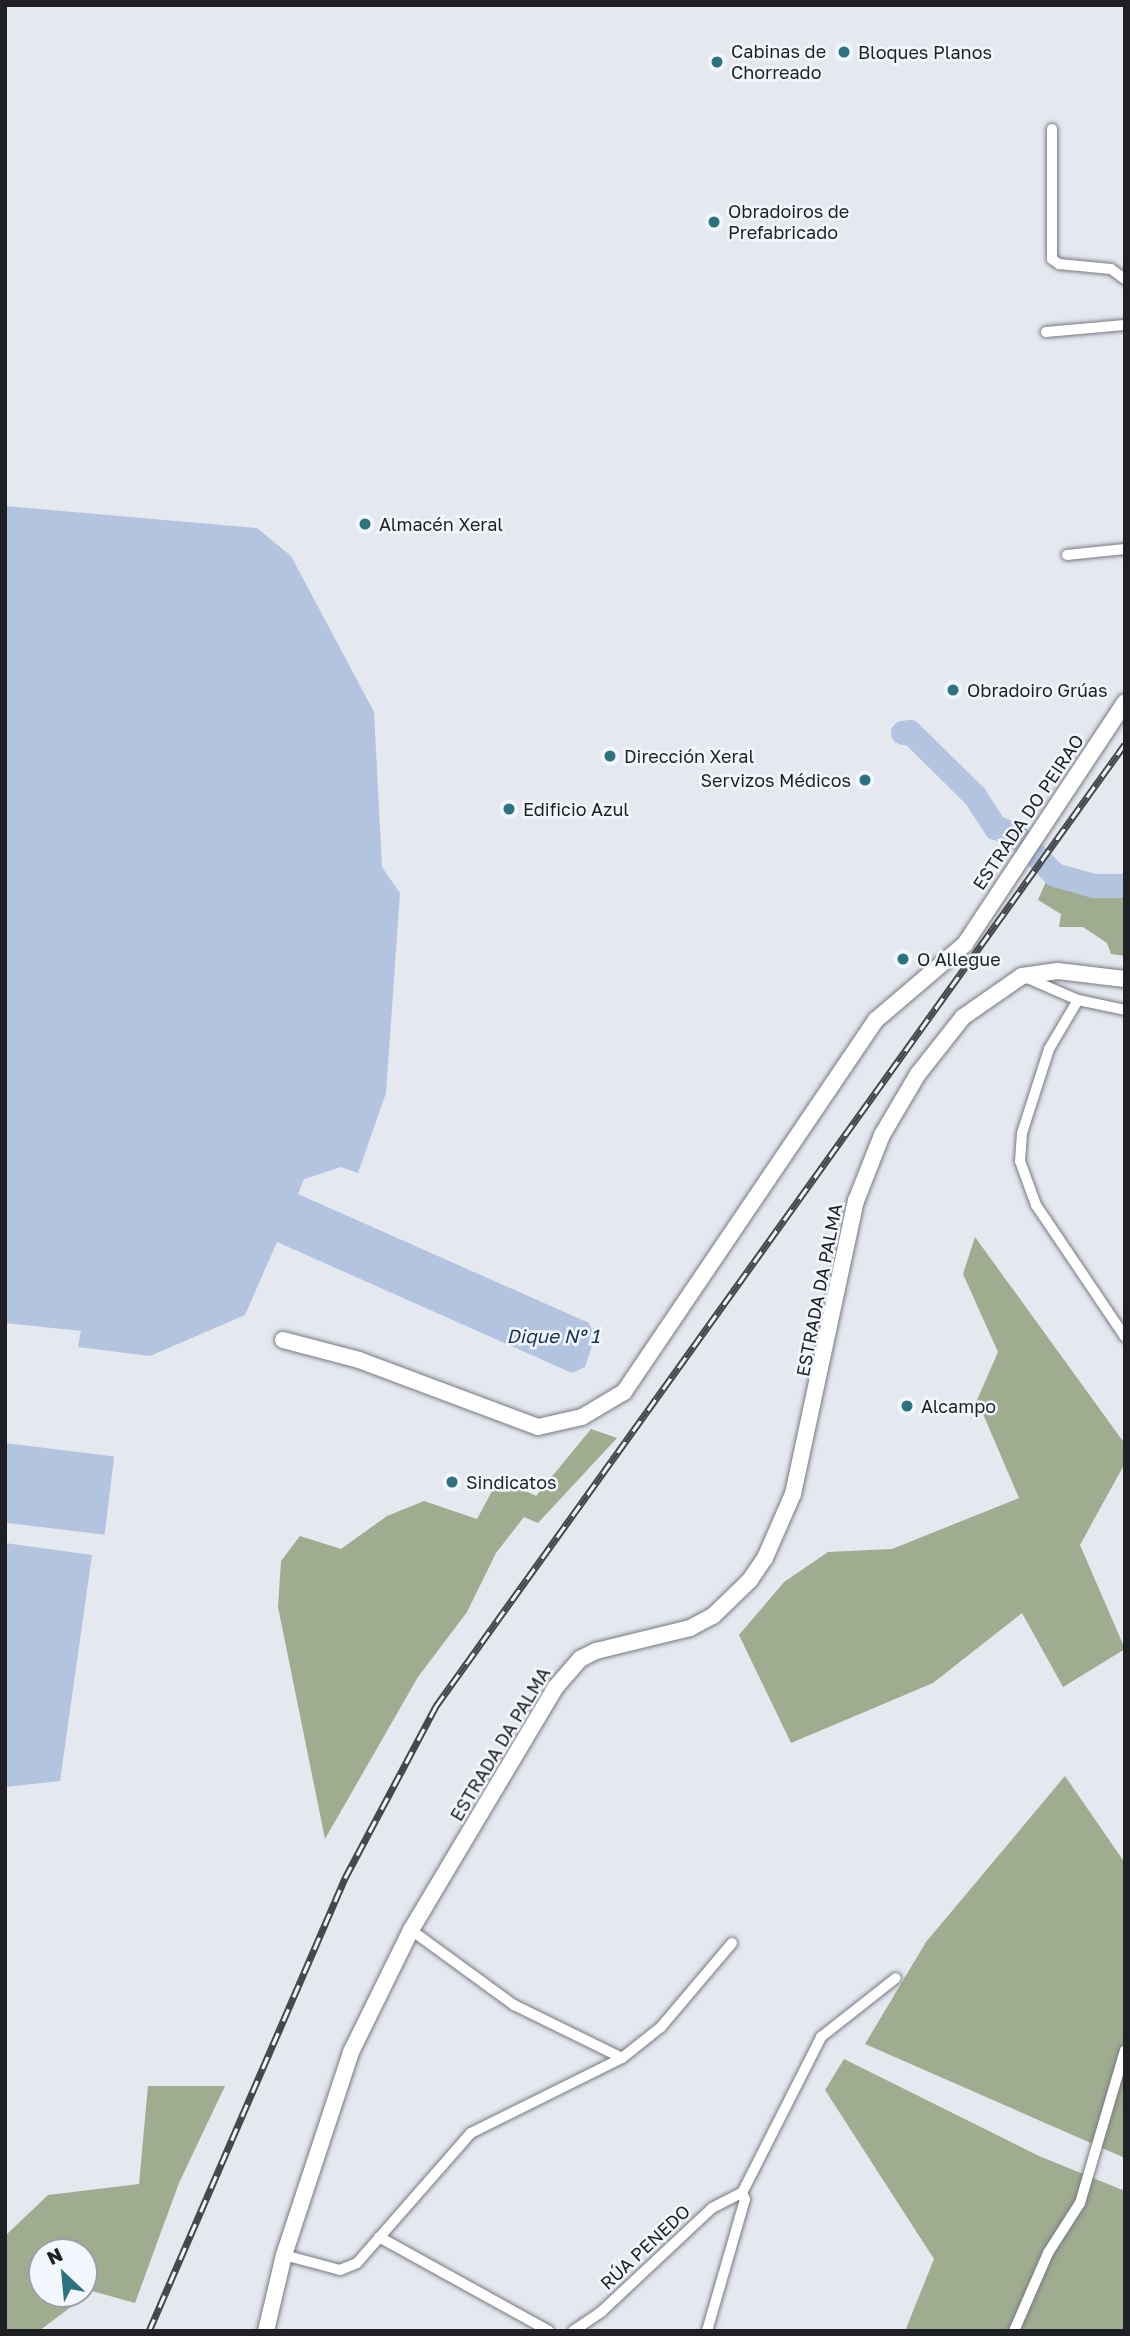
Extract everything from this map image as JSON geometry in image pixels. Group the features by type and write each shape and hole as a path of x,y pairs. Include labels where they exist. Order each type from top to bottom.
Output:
{"street":[{"path":"1052,129 1052,259 1059,264 1111,269 1125,279"},
{"path":"1046,332 1125,325"},
{"path":"1068,555 1125,549"},
{"name":"ESTRADA DO PEIRAO","path":"283,1340 359,1360 538,1427 582,1418 624,1392 876,1020 965,944 1018,860 1125,702"},
{"name":"ESTRADA DA PALMA","path":"265,2331 284,2255 351,2052 411,1930 567,1672 596,1651 690,1628 713,1616 750,1580 765,1558 793,1494 856,1201 882,1135 918,1074 963,1017 1022,976 1058,971 1125,979"},
{"path":"1022,976 1078,1000 1125,1010"},
{"path":"1078,1000 1049,1049 1022,1133 1020,1161 1036,1205 1125,1337"},
{"path":"411,1930 514,2004 622,2058"},
{"path":"284,2255 340,2270 358,2263 471,2133 622,2058 661,2027 732,1943"},
{"path":"707,2331 745,2199 742,2193 821,2037 896,1978"},
{"path":"1014,2331 1048,2253 1080,2203 1125,2050"},
{"name":"RÚA PENEDO","path":"573,2331 601,2312 712,2208 742,2193"},
{"path":"379,2237 549,2331"}],"green space":[{"path":"1047,879 1106,895 1125,892 1125,956 1111,954 1107,943 1083,927 1059,927 1061,914 1038,900"},
{"path":"975,1237 1125,1444 1125,1463 1080,1545 1125,1649 1063,1687 1022,1613 933,1683 791,1743 739,1635 784,1582 828,1552 892,1549 1019,1498 977,1400 998,1352 963,1274"},
{"path":"591,1429 617,1438 538,1523 524,1517 496,1553 467,1612 418,1677 325,1839 278,1607 281,1561 300,1536 341,1549 387,1516 424,1501 477,1519 499,1478 536,1496"},
{"path":"1065,1776 1125,1863 1125,2158 865,2044 926,1942"},
{"path":"844,2059 1039,2156 1125,2191 1125,2331 905,2331 934,2259 825,2090"},
{"path":"148,2086 225,2086 179,2183 135,2303 98,2293 98,2238 28,2238 28,2308 69,2308 39,2331 5,2331 5,2236 48,2195 139,2184"}],"water":[{"name":"Dique Nº 1","path":"5,506 257,528 291,556 374,712 382,867 400,893 386,1093 358,1173 341,1167 304,1179 298,1194 589,1323 595,1337 585,1367 572,1373 277,1242 245,1315 150,1356 78,1347 81,1331 5,1323"},
{"path":"5,1443 114,1456 105,1535 5,1523"},
{"path":"5,1543 92,1555 60,1781 5,1787"}],"waterway":[{"path":"903,733 910,732 975,796 996,828 1015,834 1055,875 1094,886 1125,886"}],"railway":[{"path":"149,2331 345,1878 436,1706 1125,744"}],"place":[{"name":"Bloques Planos","path":"844,52"},
{"name":"Cabinas de Chorreado","path":"717,62"},
{"name":"Obradoiros de Prefabricado","path":"714,222"},
{"name":"Almacén Xeral","path":"365,524"},
{"name":"Obradoiro Grúas","path":"953,690"},
{"name":"Dirección Xeral","path":"610,756"},
{"name":"Servizos Médicos","path":"865,780"},
{"name":"Edificio Azul","path":"509,809"},
{"name":"O Allegue","path":"903,959"},
{"name":"Alcampo","path":"907,1406"},
{"name":"Sindicatos","path":"452,1482"}]}
